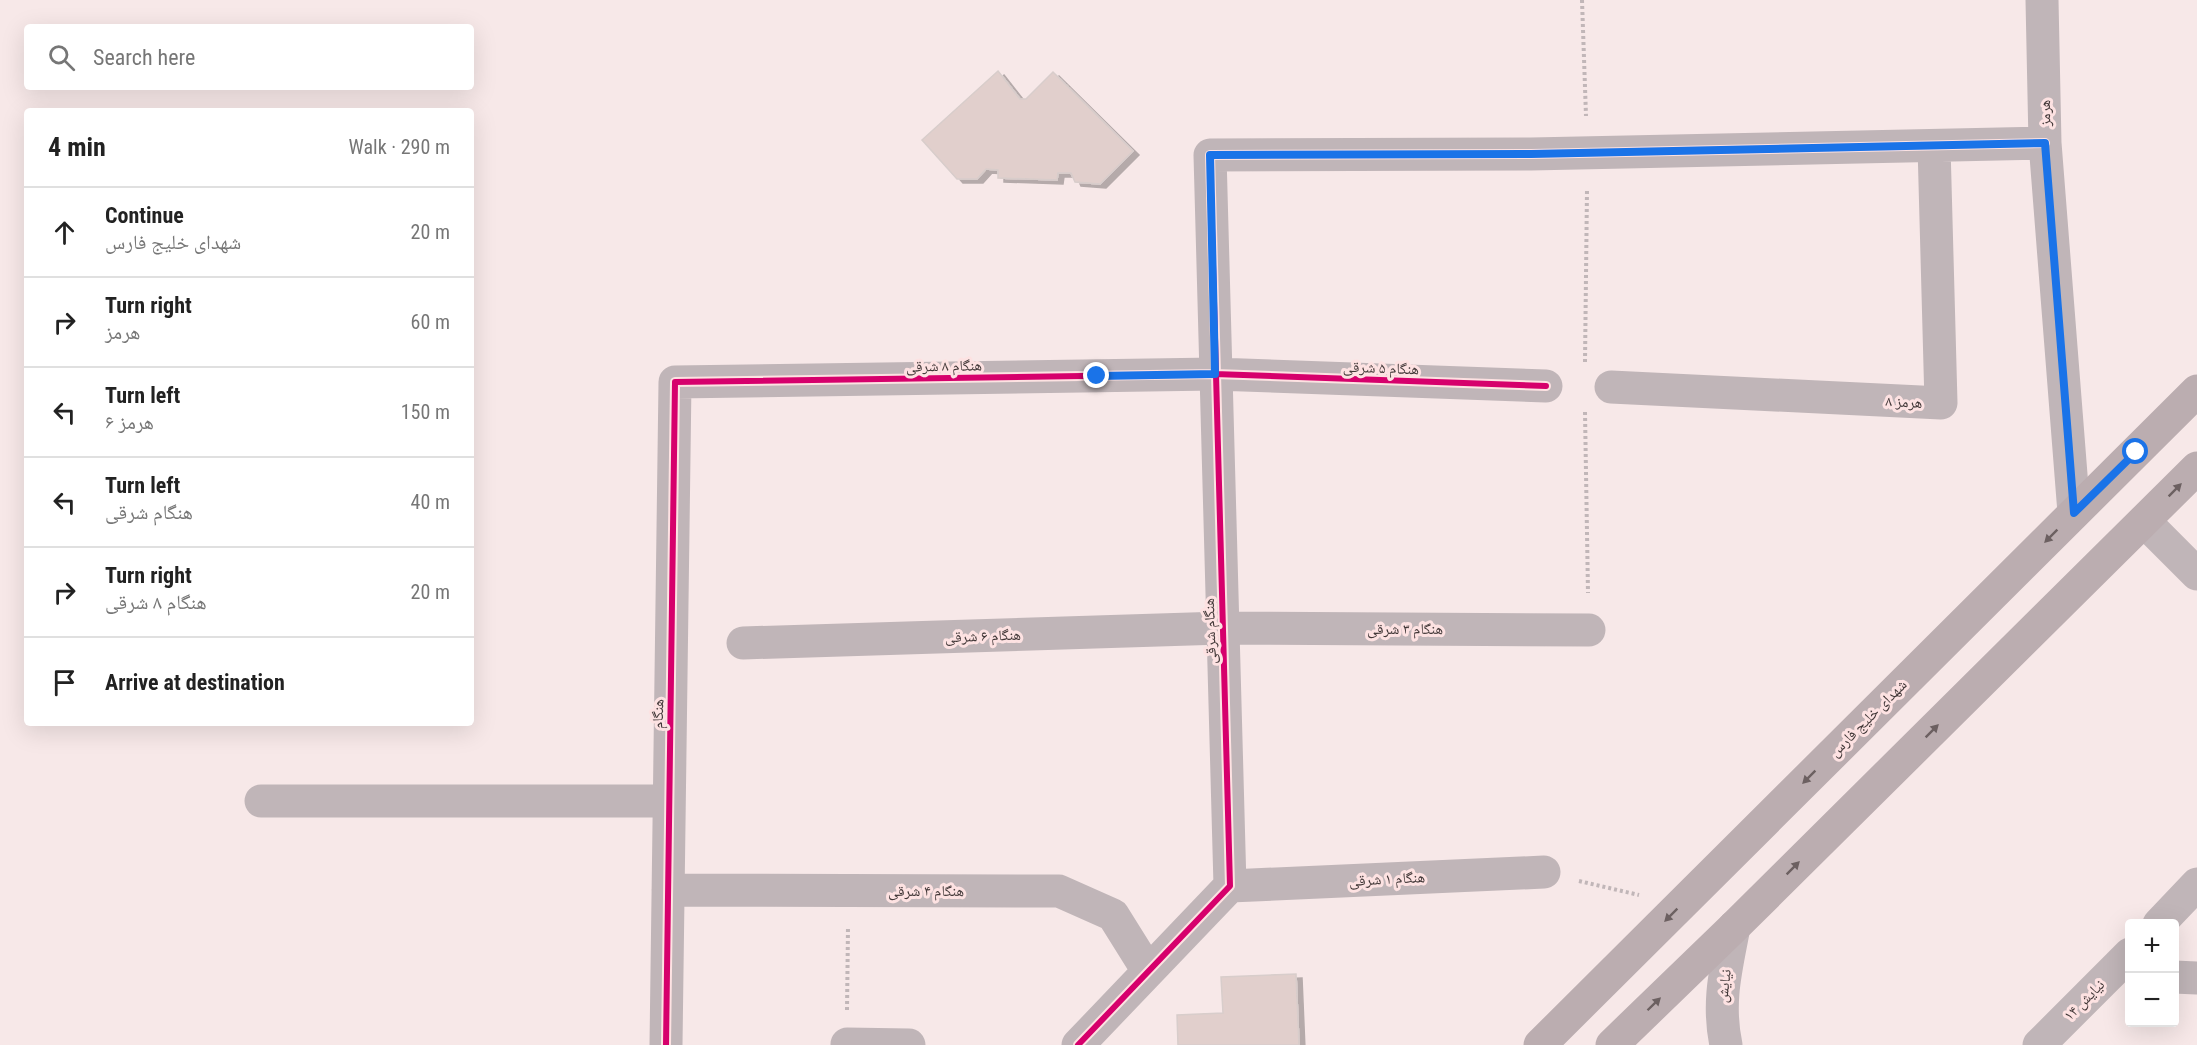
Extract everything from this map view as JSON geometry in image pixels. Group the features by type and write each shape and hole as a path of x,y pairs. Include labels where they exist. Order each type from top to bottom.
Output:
{"main road":[{"name":"شهدای خلیج فارس","path":"1540,1045 2197,391"},
{"path":"1612,1045 2197,468"}],"street":[{"name":"هرمز","path":"2042,0 2045,143 2074,513"},
{"path":"1587,152 2045,143"},
{"name":"هرمز ۸","path":"1611,387 1941,403 1934,146"},
{"name":"هنگام شرقی","path":"1230,886 1210,155 1587,152"},
{"name":"هنگام ۸ شرقی","path":"675,382 1215,374"},
{"name":"هنگام ۵ شرقی","path":"1215,374 1546,386"},
{"name":"هنگام","path":"666,1045 675,382"},
{"path":"2144,520 2197,574"},
{"name":"هنگام ۳ شرقی","path":"1222,628 1589,630"},
{"name":"هنگام ۶ شرقی","path":"743,644 1222,628"},
{"path":"261,801 669,801"},
{"name":"هنگام ۱ شرقی","path":"1230,886 1544,872"},
{"path":"2164,919 2197,884"},
{"path":"1078,1045 1230,886"},
{"name":"هنگام ۴ شرقی","path":"668,890 1059,891 1113,915 1148,971"},
{"name":"نیایش","path":"1725,1045 1721,1020 1723,982 1734,927"},
{"name":"نیایش ۱۴","path":"2039,1045 2122,969"},
{"path":"2179,977 2197,978"},
{"path":"847,1044 909,1045"}],"path":[{"path":"1582,0 1587,152"},
{"path":"1544,872 1680,905"},
{"path":"847,1044 848,891"}],"building":[{"path":"998,71 1020,99 1026,99 1053,72 1133,151 1100,184 1075,182 1071,173 1058,173 1057,180 998,178 998,170 986,169 977,179 957,179 922,140"},
{"path":"1296,974 1299,1045 1178,1045 1177,1015 1223,1013 1221,977"}],"cycle path":[{"path":"1078,1045 1230,886 1210,155 1531,154 2045,143"},
{"path":"666,1045 675,382 1215,374 1546,386"}],"route":[{"path":"1097,376 1215,374 1210,155 1531,154 2045,143 2074,513 2136,452"}]}
